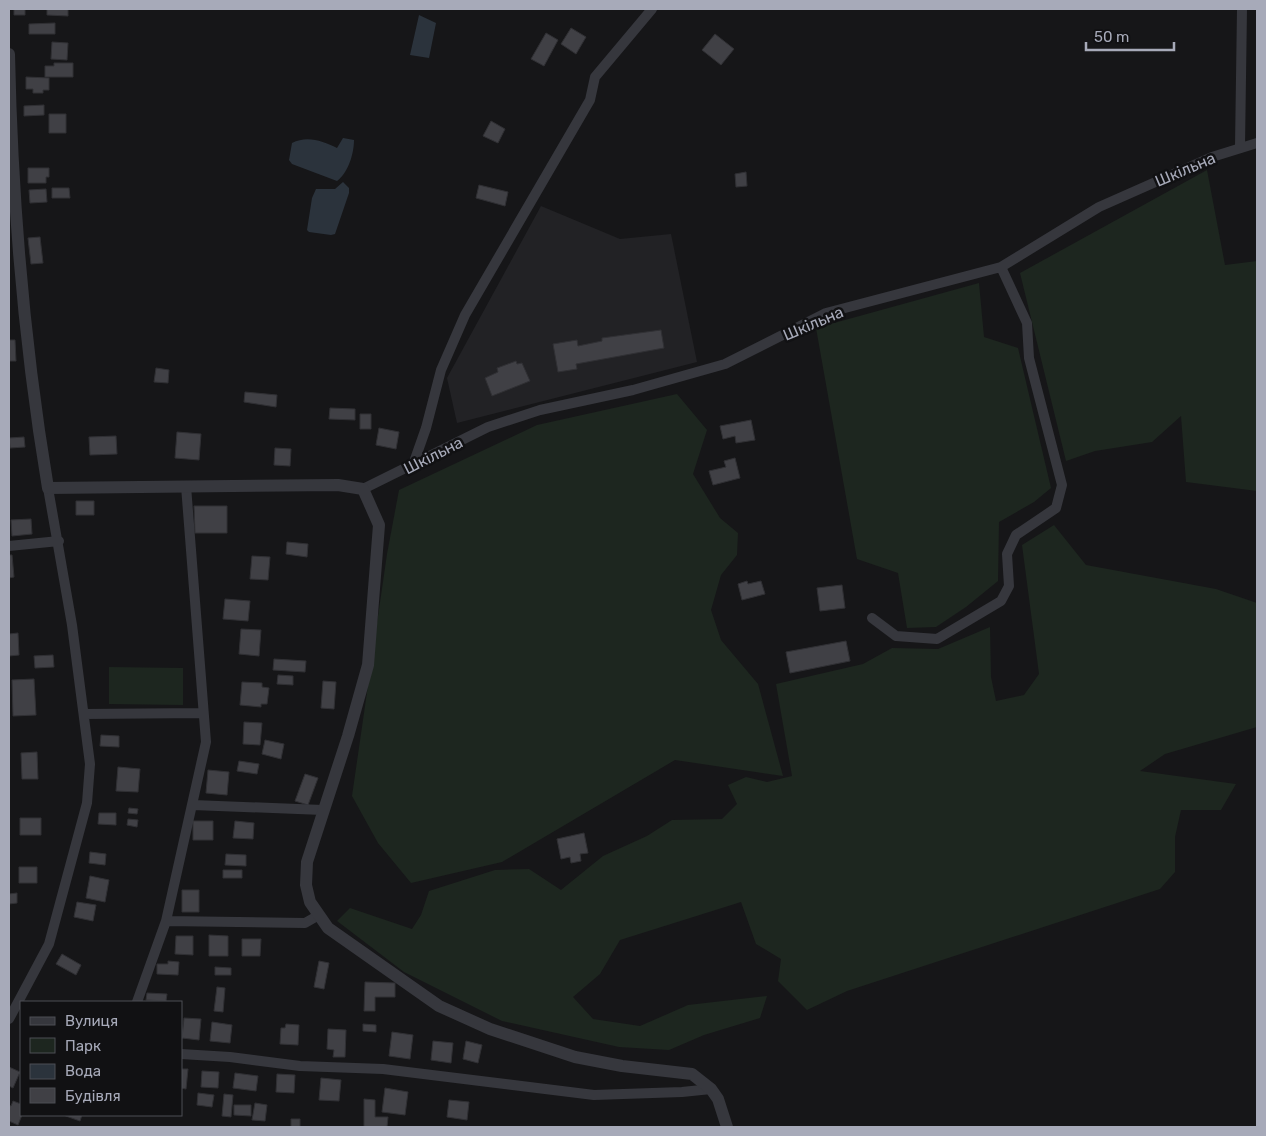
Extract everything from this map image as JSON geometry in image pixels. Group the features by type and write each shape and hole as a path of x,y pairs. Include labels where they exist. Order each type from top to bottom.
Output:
{"street":[{"path":"413,465 426,428 441,370 465,315 590,100 595,77 652,9"},
{"path":"1240,146 1242,9"},
{"path":"9,54 10,131 20,272 39,434 59,541 90,764 87,803 49,944 10,1014"},
{"name":"Шкільна","path":"363,489 488,427 540,410 633,390 725,364 826,313 1001,267 1099,207 1240,146 1257,143"},
{"path":"872,618 896,636 937,639 1001,601 1009,586 1007,554 1016,535 1056,508 1062,486 1029,358 1027,323 1001,267"},
{"path":"48,488 338,485 363,489 379,525 368,665 348,736 307,862 306,877 310,902 328,928 439,1006 482,1026 575,1057 622,1066 692,1074 711,1089 718,1099 728,1127"},
{"path":"137,1001 166,920 206,742 186,486"},
{"path":"9,546 59,541"},
{"path":"84,714 203,713"},
{"path":"193,805 323,810"},
{"path":"166,920 305,923 319,915"},
{"path":"182,1054 230,1057 300,1066 383,1069 594,1095 711,1089"}],"shaded area":[{"path":"541,206 620,239 671,234 697,362 457,423 447,378"}],"green space":[{"path":"1207,170 1225,265 1257,261 1257,491 1186,482 1181,416 1152,442 1095,451 1066,461 1020,273"},
{"path":"979,283 984,337 1018,348 1051,488 1034,502 999,522 998,581 966,607 936,627 907,628 898,573 857,559 816,328"},
{"path":"677,394 707,430 693,474 720,518 738,533 737,555 721,575 711,610 721,640 758,684 783,776 675,760 502,862 411,883 378,843 352,796 387,554 399,490 537,425"},
{"path":"1054,525 1086,565 1216,589 1257,603 1257,727 1165,754 1140,771 1236,784 1221,810 1181,810 1175,837 1175,872 1160,889 847,991 807,1010 778,981 781,959 756,944 741,902 620,940 600,974 573,997 593,1019 640,1026 688,1005 767,996 760,1018 704,1035 669,1050 619,1047 502,1021 404,972 337,921 350,908 412,929 421,915 429,891 495,870 529,869 561,890 603,856 647,836 672,820 722,819 737,804 728,785 746,777 767,782 792,776 776,684 863,664 892,648 938,649 990,627 991,677 996,701 1024,695 1039,674 1022,545"},
{"path":"109,667 183,668 183,705 109,704"}],"water":[{"path":"419,15 436,23 429,58 410,55"},
{"path":"343,138 354,140 354,145 352,157 347,168 337,181 292,164 289,160 292,143 309,139 337,148"},
{"path":"343,182 349,188 349,193 335,234 309,232 307,230 312,198 316,189 335,189"}],"building":[{"path":"14,9 25,9 25,15 14,15"},
{"path":"47,9 68,9 68,16 47,15"},
{"path":"55,23 55,34 29,34 29,24"},
{"path":"571,28 586,37 576,54 561,44"},
{"path":"546,33 558,40 544,66 531,59"},
{"path":"715,34 734,49 721,65 702,50"},
{"path":"52,42 68,43 67,60 51,59"},
{"path":"54,63 73,63 73,77 45,77 45,66 54,66"},
{"path":"26,77 49,78 49,90 43,90 43,93 33,93 33,89 26,89"},
{"path":"44,105 44,115 24,116 24,106"},
{"path":"49,114 66,114 66,133 49,133"},
{"path":"491,121 505,129 498,143 483,136"},
{"path":"28,168 49,168 49,177 46,177 46,183 28,183"},
{"path":"746,172 747,186 736,187 735,174"},
{"path":"479,185 508,192 505,206 476,198"},
{"path":"52,188 69,188 70,198 52,198"},
{"path":"46,189 47,202 30,203 29,190"},
{"path":"40,237 43,263 31,264 28,238"},
{"path":"661,330 664,348 576,364 577,369 558,372 553,344 577,340 578,346 602,341 602,338"},
{"path":"9,340 15,340 16,361 9,361"},
{"path":"516,361 517,364 522,363 530,381 492,396 485,378 498,372 497,368"},
{"path":"156,368 169,370 168,383 154,382"},
{"path":"245,392 277,395 276,407 244,402"},
{"path":"330,408 355,409 355,420 329,419"},
{"path":"360,414 371,414 371,429 360,429"},
{"path":"751,420 755,440 736,443 735,436 723,439 720,426"},
{"path":"379,428 399,432 396,449 376,445"},
{"path":"177,432 201,434 199,460 175,458"},
{"path":"116,436 117,454 90,455 89,437"},
{"path":"24,437 25,447 10,448 9,438"},
{"path":"275,448 291,449 290,466 274,465"},
{"path":"735,458 740,478 713,485 709,471 726,467 724,461"},
{"path":"76,501 94,501 94,515 76,515"},
{"path":"194,506 227,506 227,533 195,533"},
{"path":"31,519 32,534 12,536 11,520"},
{"path":"287,542 308,544 307,557 286,554"},
{"path":"9,555 12,555 14,577 9,578"},
{"path":"252,556 270,557 268,580 250,579"},
{"path":"747,581 748,584 761,581 765,594 742,600 738,584"},
{"path":"842,585 845,608 820,611 817,588"},
{"path":"225,599 250,601 248,621 223,619"},
{"path":"241,629 261,630 259,656 239,654"},
{"path":"18,633 19,655 9,656 9,634"},
{"path":"846,641 850,661 790,673 786,652"},
{"path":"53,655 54,667 35,668 34,656"},
{"path":"274,659 306,661 305,672 273,670"},
{"path":"278,675 293,676 293,685 277,684"},
{"path":"34,679 36,715 13,716 12,680"},
{"path":"323,681 336,682 334,709 321,708"},
{"path":"242,682 262,683 262,687 269,688 267,704 261,704 261,707 240,705"},
{"path":"244,722 262,723 260,745 243,744"},
{"path":"101,735 119,736 119,747 100,746"},
{"path":"265,740 284,744 281,759 262,754"},
{"path":"37,752 38,779 22,779 21,753"},
{"path":"239,761 259,764 257,774 237,771"},
{"path":"118,767 140,769 138,792 116,791"},
{"path":"208,770 229,772 227,795 206,793"},
{"path":"305,774 318,778 308,805 295,801"},
{"path":"129,808 138,809 137,814 128,813"},
{"path":"99,813 116,813 116,825 98,824"},
{"path":"20,818 41,818 41,835 20,835"},
{"path":"128,819 138,820 137,827 127,825"},
{"path":"193,821 213,821 213,840 193,840"},
{"path":"235,821 254,823 253,839 233,838"},
{"path":"584,833 588,853 580,854 581,861 571,863 570,857 561,859 557,839"},
{"path":"90,852 106,854 105,865 89,863"},
{"path":"226,854 246,855 246,866 225,865"},
{"path":"19,867 37,867 37,883 19,883"},
{"path":"223,870 242,870 242,878 223,878"},
{"path":"90,876 109,880 105,902 86,898"},
{"path":"182,890 199,890 199,912 182,912"},
{"path":"17,893 17,903 9,904 9,894"},
{"path":"77,902 96,905 93,921 74,917"},
{"path":"209,935 228,936 228,956 209,956"},
{"path":"176,936 193,936 193,955 175,954"},
{"path":"242,939 261,939 260,956 242,956"},
{"path":"62,954 81,965 76,975 56,964"},
{"path":"168,961 179,962 178,975 157,974 157,964 168,964"},
{"path":"319,961 329,963 324,989 314,987"},
{"path":"215,967 231,968 231,975 215,975"},
{"path":"365,982 395,983 395,997 375,997 375,1011 364,1011"},
{"path":"217,987 225,988 223,1012 214,1011"},
{"path":"147,993 167,994 166,1001 146,1000"},
{"path":"184,1018 201,1019 199,1040 182,1038"},
{"path":"212,1022 232,1025 230,1043 210,1041"},
{"path":"286,1024 299,1025 298,1045 280,1044 281,1028 285,1028"},
{"path":"363,1024 376,1025 376,1032 363,1031"},
{"path":"328,1029 346,1030 345,1057 333,1057 334,1050 327,1049"},
{"path":"392,1032 413,1035 410,1059 389,1056"},
{"path":"433,1041 453,1043 451,1063 431,1060"},
{"path":"466,1041 482,1045 478,1063 463,1059"},
{"path":"9,1067 20,1072 13,1088 9,1086"},
{"path":"182,1069 188,1069 186,1089 182,1088"},
{"path":"202,1071 219,1072 218,1088 201,1087"},
{"path":"235,1073 258,1076 256,1091 233,1088"},
{"path":"277,1074 295,1075 294,1093 276,1092"},
{"path":"321,1078 341,1080 339,1101 319,1100"},
{"path":"385,1088 408,1092 405,1115 382,1112"},
{"path":"198,1093 214,1095 212,1107 197,1105"},
{"path":"224,1094 233,1095 231,1117 222,1116"},
{"path":"364,1099 375,1100 375,1117 388,1117 387,1127 364,1127"},
{"path":"449,1100 469,1102 467,1120 447,1117"},
{"path":"13,1101 20,1104 20,1116 22,1116 18,1125 9,1121 9,1105 11,1106"},
{"path":"255,1103 267,1105 265,1121 252,1120"},
{"path":"234,1105 251,1105 251,1116 234,1115"},
{"path":"66,1116 82,1116 80,1121"},
{"path":"291,1119 300,1119 300,1127 291,1127"}]}
